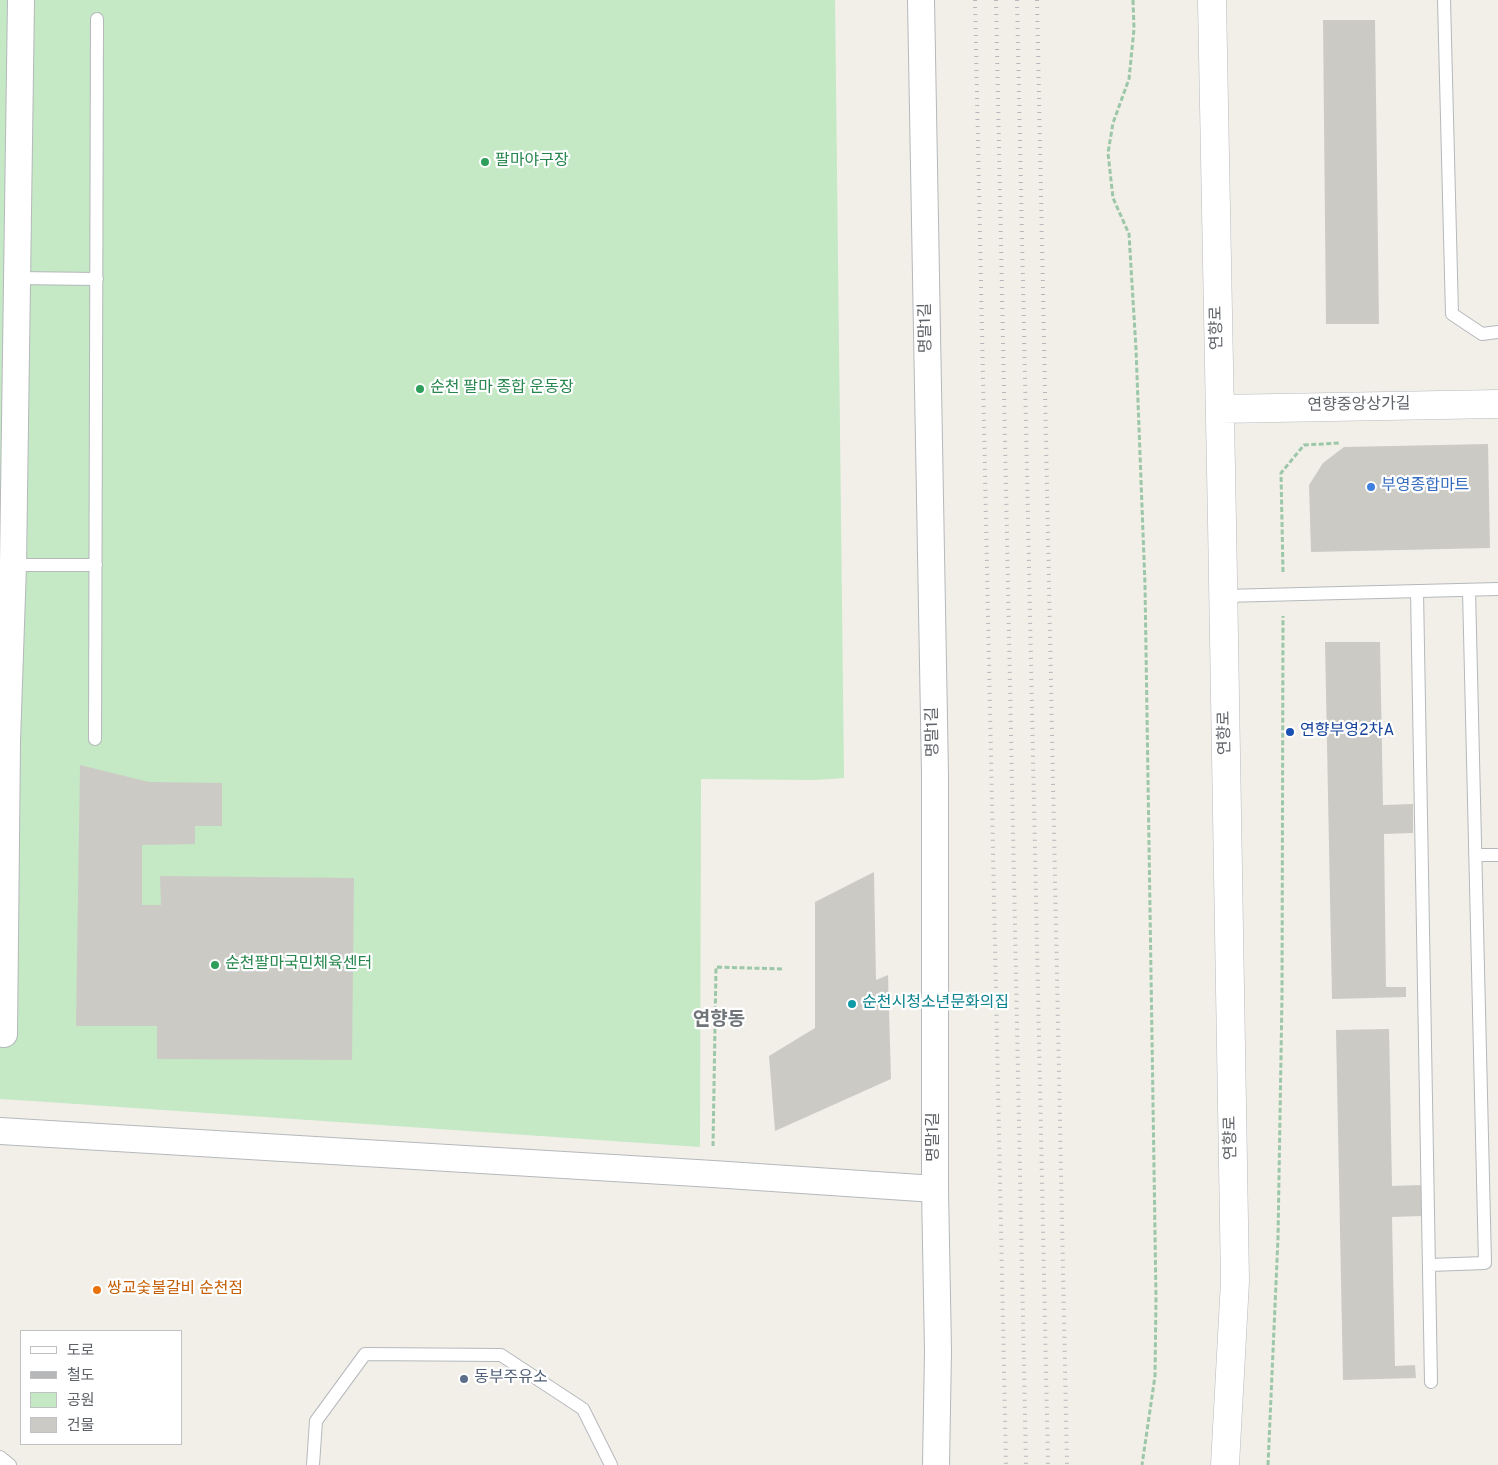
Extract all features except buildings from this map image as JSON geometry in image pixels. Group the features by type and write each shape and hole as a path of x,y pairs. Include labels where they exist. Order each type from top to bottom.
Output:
{"main road":[{"name":"연향로","path":"1212,0 1235,1281 1225,1465"},
{"name":"연향중앙상가길","path":"1220,409 1498,404"}],"street":[{"path":"4,1034 3,743 13,565 21,0"},
{"name":"명말1길","path":"921,0 934,774 934,1189 938,1351 936,1465"},
{"path":"0,1131 934,1189"}],"lane":[{"path":"1444,0 1452,314 1482,334 1498,332"},
{"path":"95,739 97,19"},
{"path":"17,278 97,279"},
{"path":"13,565 96,565"},
{"path":"1224,596 1498,589"},
{"path":"1429,1265 1485,1263 1469,590"},
{"path":"1417,591 1431,1382"},
{"path":"1475,855 1498,855"},
{"path":"313,1465 316,1421 365,1354 374,1354 501,1355 583,1409 611,1465"},
{"path":"0,1457 10,1465"}],"path":[{"path":"1133,0 1134,29 1129,79 1113,123 1108,153 1113,198 1129,234 1136,349 1145,586 1156,1297 1155,1376 1142,1465"},
{"path":"1268,1465 1278,1238 1282,996 1283,594 1281,473 1304,445 1340,443"},
{"path":"713,1174 716,967 783,969"}],"green space":[{"name":"순천 팔마 종합 운동장","path":"0,0 835,0 844,778 815,780 701,779 700,1147 0,1099"}],"railway":[{"path":"975,0 1006,1465"},
{"path":"996,0 1026,1465"},
{"path":"1017,0 1048,1465"},
{"path":"1037,0 1067,1465"}],"place":[{"name":"팔마야구장","path":"485,162"},
{"name":"순천 팔마 종합 운동장","path":"420,389"},
{"name":"부영종합마트","path":"1371,487"},
{"name":"연향부영2차A","path":"1290,732"},
{"name":"순천팔마국민체육센터","path":"215,965"},
{"name":"순천시청소년문화의집","path":"852,1004"},
{"name":"쌍교숯불갈비 순천점","path":"97,1290"},
{"name":"동부주유소","path":"464,1379"}],"district":[{"name":"연향동","path":"719,1021"}]}
